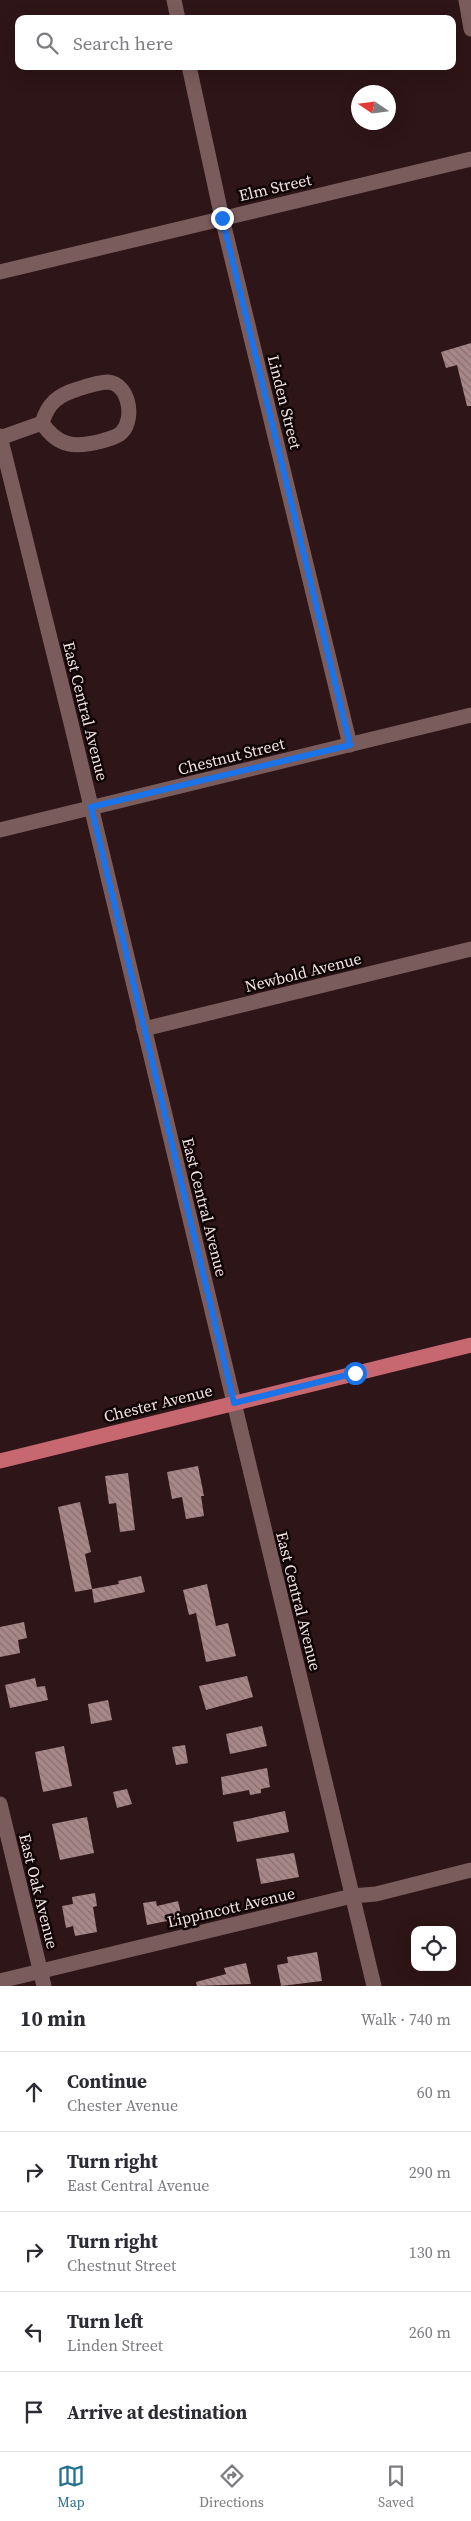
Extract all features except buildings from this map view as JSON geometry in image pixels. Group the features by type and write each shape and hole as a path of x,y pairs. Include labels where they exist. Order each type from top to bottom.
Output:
{"main road":[{"name":"Chester Avenue","path":"0,1461 471,1345"}],"street":[{"path":"174,0 177,15"},
{"path":"466,0 471,29"},
{"name":"Linden Street","path":"189,70 222,218 350,745"},
{"name":"Elm Street","path":"0,272 471,159"},
{"path":"109,382 121,388 128,402 129,420 122,432 109,439 86,446 65,444 50,436 42,423 47,408 52,403 67,392 91,385 109,382"},
{"path":"0,437 42,423"},
{"name":"East Central Avenue","path":"0,437 91,807 374,1986"},
{"name":"Chestnut Street","path":"0,830 471,715"},
{"name":"Newbold Avenue","path":"144,1029 471,949"},
{"name":"East Oak Avenue","path":"0,1804 44,1986"},
{"name":"Lippincott Avenue","path":"0,1980 352,1896 376,1894 471,1870"}],"route":[{"path":"222,218 350,745 91,807 234,1403 355,1373"}]}
